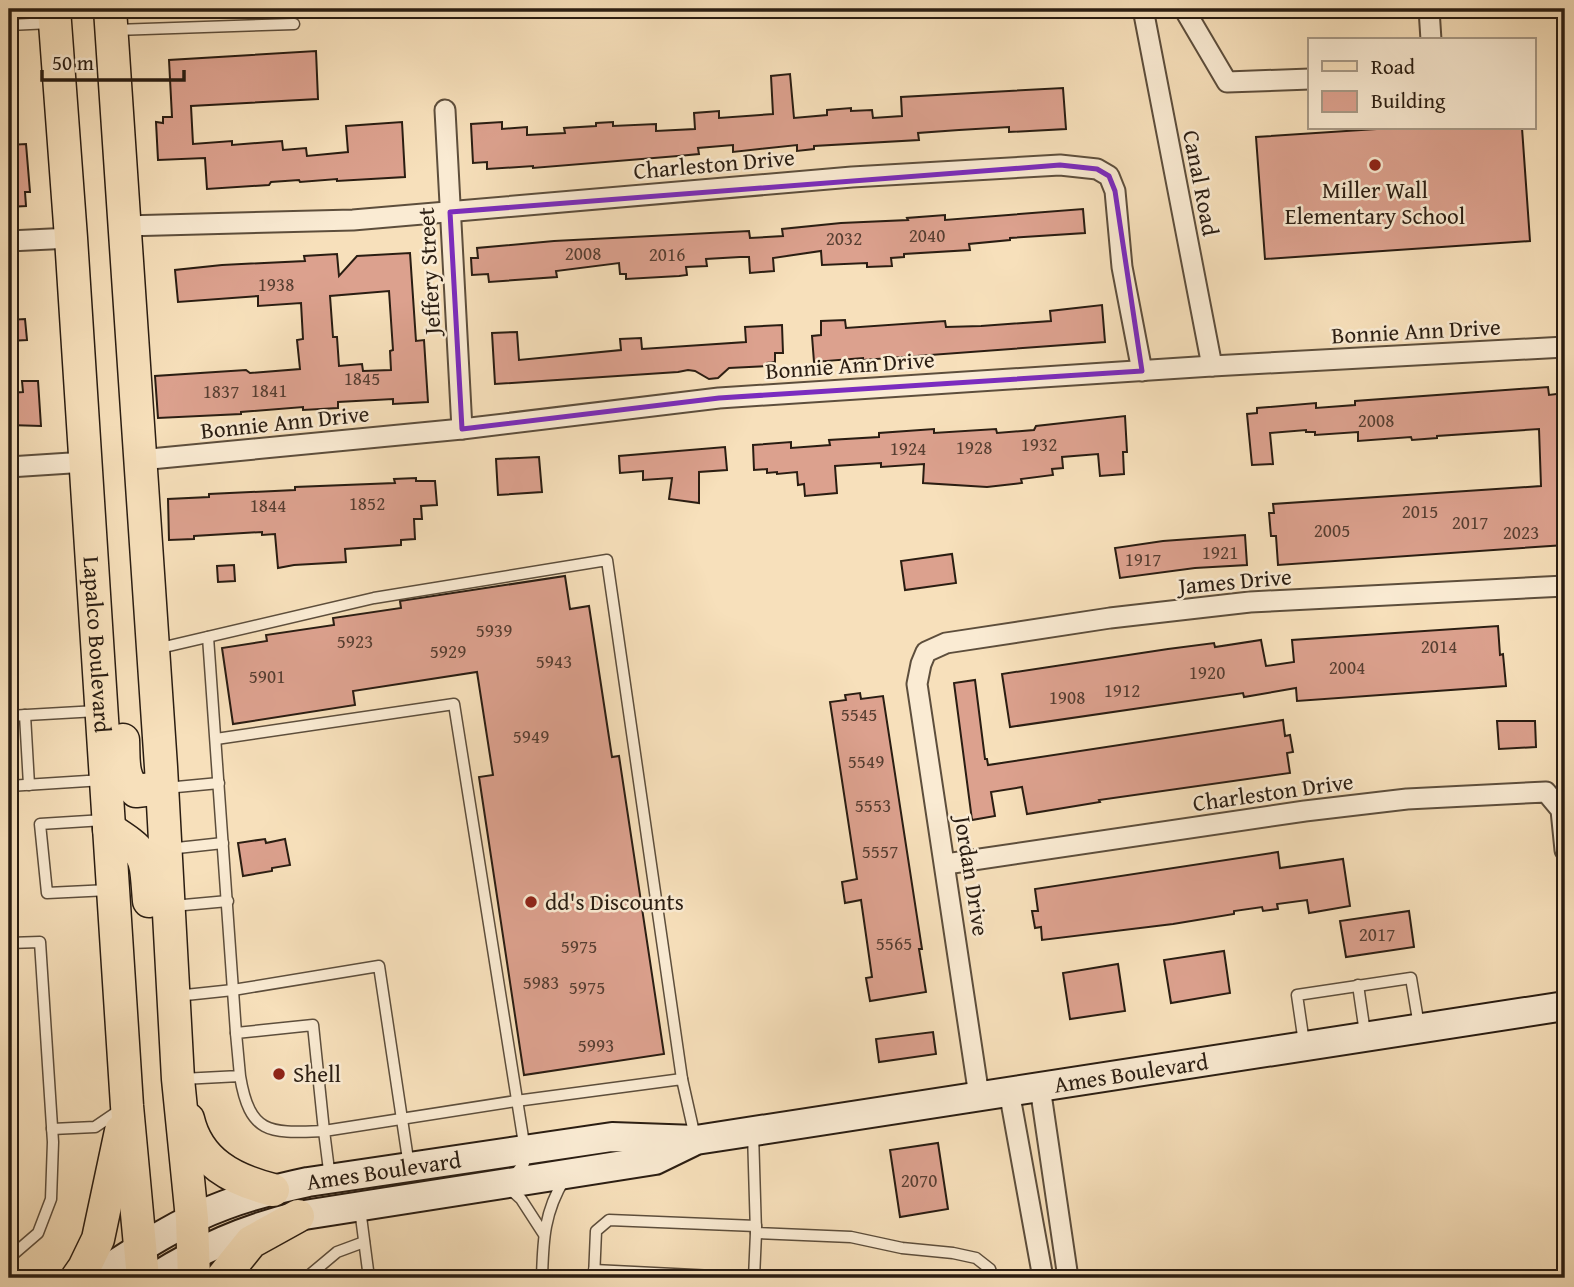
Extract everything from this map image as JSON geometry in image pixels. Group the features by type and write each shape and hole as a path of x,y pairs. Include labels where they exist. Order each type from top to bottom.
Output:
{"main road":[{"name":"Lapalco Boulevard","path":"54,16 86,462 127,1106 143,1278"},
{"path":"103,16 115,94 166,850 178,1079 192,1219 193,1266"},
{"path":"95,614 112,645 119,678 128,784 136,791 162,789"},
{"path":"108,824 139,848 146,862 155,953 173,996"},
{"path":"178,1079 191,1129 211,1161 236,1179 273,1189"},
{"path":"77,1278 85,1268 98,1239 127,1106"},
{"path":"222,1278 251,1242 298,1216"}],"street":[{"name":"Canal Road","path":"1143,9 1212,366"},
{"path":"1184,9 1227,82 1308,79"},
{"path":"1429,9 1431,38"},
{"name":"Jeffery Street","path":"445,110 461,429"},
{"name":"Charleston Drive","path":"124,226 353,220 852,177 1060,165 1097,169 1109,176 1115,191 1122,267 1142,371"},
{"path":"9,241 71,239"},
{"name":"Bonnie Ann Drive","path":"140,460 461,429 719,398 1212,366 1565,347"},
{"path":"9,467 86,462"},
{"name":"James Drive","path":"921,664 926,652 946,643 1110,618 1250,603 1565,586"},
{"name":"Jordan Drive","path":"921,664 917,684 979,1096"},
{"name":"Charleston Drive","path":"946,864 1305,811 1407,799 1546,792 1561,810 1565,850"},
{"name":"Ames Boulevard","path":"94,1278 142,1246 224,1205 273,1189 331,1178 612,1137 696,1140 1565,1006"},
{"path":"1040,1087 1068,1278"},
{"path":"1009,1091 1043,1278"},
{"name":"Ames Boulevard","path":"154,1278 193,1266 255,1227 298,1216 655,1160 696,1140"}],"lane":[{"path":"9,25 54,16"},
{"path":"103,16 294,24"},
{"path":"153,650 374,597 607,561 682,1079 696,1140"},
{"path":"208,637 240,1076 247,1106 261,1124 282,1132 324,1131 682,1079"},
{"path":"216,739 454,704 525,1150 524,1163 505,1184 521,1199 543,1233"},
{"path":"9,716 101,711"},
{"path":"25,715 29,785"},
{"path":"9,786 105,780"},
{"path":"162,789 219,783"},
{"path":"108,824 40,824 47,893 113,890"},
{"path":"166,850 223,843"},
{"path":"169,906 228,901"},
{"path":"9,943 40,942 52,1129 51,1199 38,1233 9,1258"},
{"path":"173,996 233,990 379,966 409,1167"},
{"path":"1304,1047 1297,995 1358,985 1410,978 1419,1029"},
{"path":"1358,985 1366,1037"},
{"path":"236,1033 313,1025 331,1178"},
{"path":"178,1079 240,1076"},
{"path":"52,1129 95,1127 127,1106"},
{"path":"753,1131 756,1229 754,1278 594,1274 596,1231 609,1220 756,1229 851,1237 902,1248 976,1258 990,1269 993,1278"},
{"path":"542,1278 543,1233 556,1193 567,1175"},
{"path":"360,1206 369,1278"},
{"path":"306,1278 337,1251 364,1242"}],"highlighted area":[{"path":"1060,165 1097,169 1109,176 1115,191 1142,371 719,398 462,429 450,212"}],"building":[{"path":"316,51 318,99 191,106 193,144 232,141 232,145 282,141 283,150 306,148 307,156 348,152 346,126 402,122 405,177 299,180 207,189 205,158 158,160 156,122 163,123 163,117 172,117 169,60"},
{"path":"790,74 794,118 827,115 827,110 851,108 851,111 872,110 873,118 902,116 901,97 1063,88 1066,129 1009,132 1009,127 918,133 919,140 814,146 814,149 797,151 797,145 733,152 733,145 698,148 699,154 533,168 487,169 487,162 473,163 471,124 502,122 502,129 527,127 527,135 565,133 564,128 613,122 613,126 656,124 656,131 695,129 694,113 719,111 719,118 773,114 771,76"},
{"path":"1362,130 1522,130 1530,241 1265,259 1256,137"},
{"path":"26,144 30,192 25,192 26,206 9,207 9,145"},
{"path":"1083,209 1085,233 1010,238 969,244 970,250 904,254 904,257 891,258 892,266 867,267 867,263 822,265 821,251 773,258 774,271 750,273 749,257 740,257 706,259 707,266 686,267 687,275 679,276 626,279 626,274 620,274 619,263 556,271 557,277 489,282 488,274 472,275 471,258 478,258 477,248 554,241 749,231 750,238 783,236 782,229 841,223 908,220 907,218 945,215 945,220"},
{"path":"410,253 416,341 424,340 428,402 393,404 393,399 338,402 338,408 303,410 303,407 241,414 158,418 155,376 300,369 297,340 303,339 301,303 258,306 258,296 178,302 175,270 305,261 304,256 337,254 339,276 357,256","holes":["389,291 393,350 390,351 391,370 363,371 362,364 339,366 337,337 333,337 330,296"]},
{"path":"1102,305 1105,342 814,362 812,336 821,335 821,321 845,320 846,328 945,321 946,327 981,326 1051,321 1050,311"},
{"path":"25,319 27,340 9,341 9,320"},
{"path":"782,325 783,353 775,353 775,362 767,363 767,366 729,368 718,378 709,379 688,370 495,384 492,333 517,332 519,360 621,350 620,339 641,338 642,349 746,342 745,327"},
{"path":"22,381 38,381 41,426 9,425 9,393 23,392"},
{"path":"1548,387 1549,395 1565,393 1565,545 1278,565 1276,536 1271,536 1269,513 1274,513 1273,504 1541,486 1539,429 1412,440 1411,437 1358,441 1358,432 1315,435 1315,432 1306,430 1270,433 1273,464 1252,465 1247,414 1257,413 1257,408 1316,403 1316,408 1355,405 1355,401"},
{"path":"1125,416 1127,452 1123,452 1124,474 1100,476 1098,454 1062,457 1063,468 1052,469 1053,475 1021,479 1022,483 987,487 923,483 924,464 835,466 837,493 805,496 804,484 798,485 797,472 777,474 767,473 767,469 754,470 753,445 791,442 791,448 830,445 829,440 879,437 879,433 934,429 934,433 996,429 997,433"},
{"path":"725,447 727,470 699,472 699,503 669,499 672,478 643,480 643,471 620,473 619,456"},
{"path":"539,457 542,492 498,495 496,459"},
{"path":"416,478 416,481 435,481 437,505 421,506 422,519 414,519 415,539 401,540 401,545 345,549 346,562 278,568 275,534 262,535 262,532 169,540 168,499 295,490 295,487 395,483 394,479"},
{"path":"1245,535 1247,565 1195,568 1120,578 1115,548 1163,541"},
{"path":"952,554 956,583 905,590 901,561"},
{"path":"234,565 235,581 218,582 217,566"},
{"path":"565,576 570,609 589,606 612,757 619,756 664,1054 524,1075 479,777 493,775 477,672 353,691 355,705 233,724 222,648 267,641 266,635 334,625 333,618 401,608 400,601"},
{"path":"1498,626 1506,686 1297,701 1296,688 1244,697 1243,693 1010,727 1002,674 1168,649 1214,643 1215,647 1261,640 1266,666 1294,662 1292,640"},
{"path":"975,680 988,765 1283,720 1285,736 1290,735 1293,752 1287,753 1290,773 1099,800 1100,802 1027,814 1022,787 991,792 995,816 972,820 954,683"},
{"path":"860,693 861,699 883,696 922,949 919,949 926,992 870,1001 866,978 872,977 861,900 845,903 842,882 857,879 830,702 846,700 845,695"},
{"path":"1497,721 1535,721 1536,747 1499,749"},
{"path":"265,839 266,843 285,839 290,865 243,876 238,843"},
{"path":"1278,852 1280,868 1343,859 1350,906 1309,913 1307,900 1277,904 1278,909 1263,911 1262,907 1173,924 1042,940 1041,927 1035,928 1032,911 1038,911 1035,889"},
{"path":"1409,911 1414,947 1346,957 1340,921"},
{"path":"1224,951 1230,993 1171,1003 1164,960"},
{"path":"1118,964 1125,1011 1070,1019 1063,973"},
{"path":"933,1032 936,1054 879,1062 876,1039"},
{"path":"938,1143 948,1209 900,1217 890,1150"}],"place":[{"name":"Miller Wall Elementary School","path":"1375,165"},
{"name":"dd's Discounts","path":"531,902"},
{"name":"Shell","path":"279,1074"}]}
